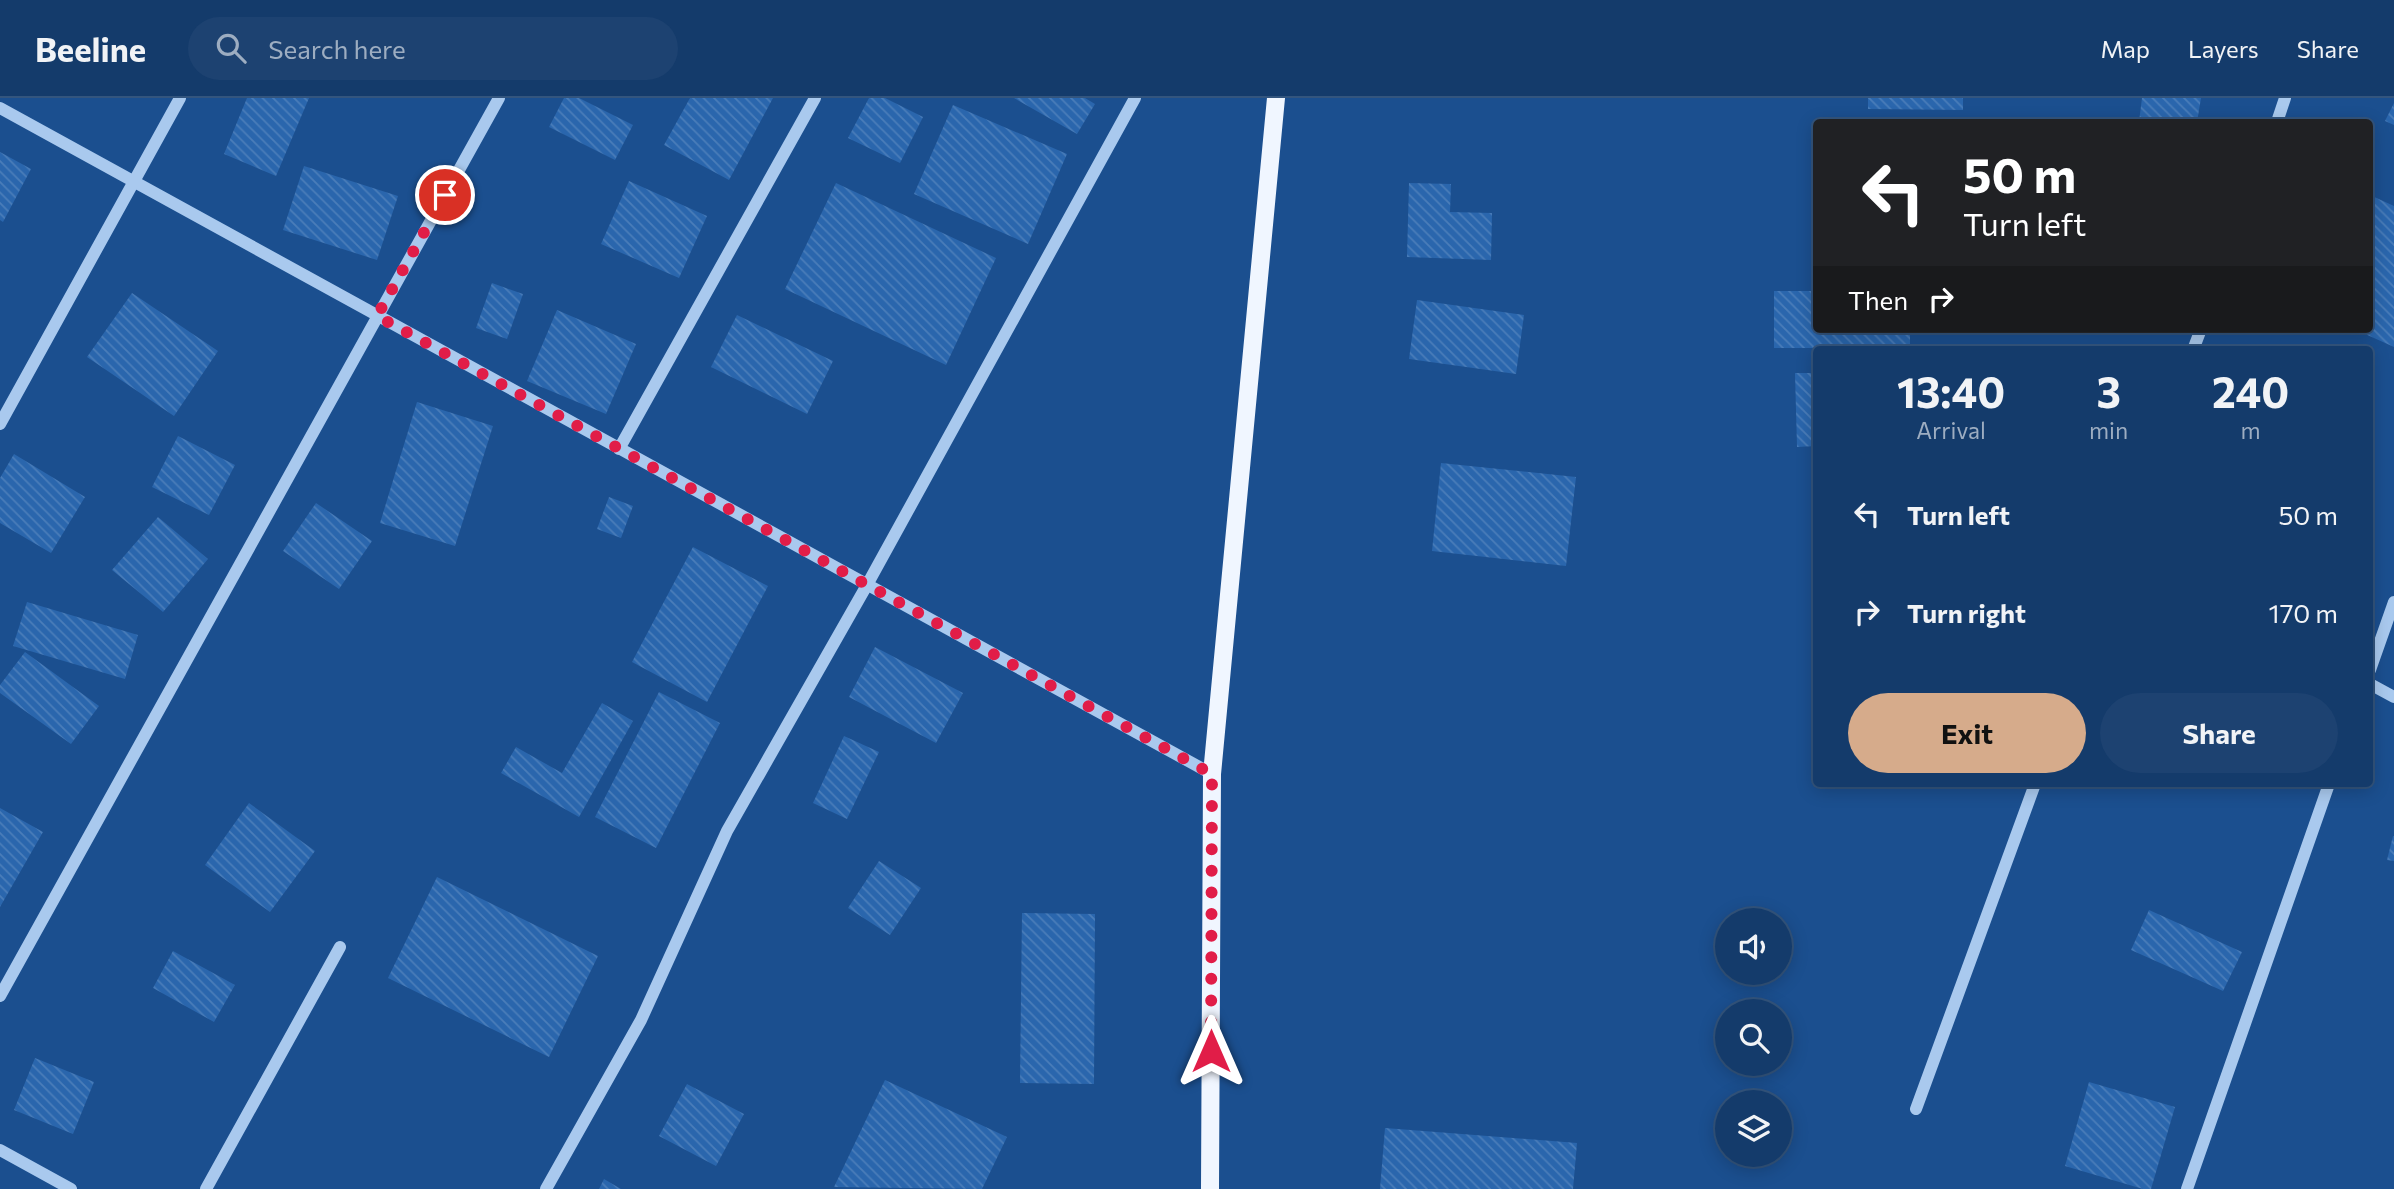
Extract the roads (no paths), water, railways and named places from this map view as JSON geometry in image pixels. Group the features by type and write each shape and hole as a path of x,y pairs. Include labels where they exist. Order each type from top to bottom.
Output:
{"main road":[{"path":"1210,1189 1212,774 1276,98"}],"street":[{"path":"0,424 180,98"},
{"path":"0,996 499,98"},
{"path":"619,449 815,98"},
{"path":"546,1189 641,1020 727,831 867,585 1135,98"},
{"path":"2278,119 2286,98"},
{"path":"0,108 1212,774"},
{"path":"2373,662 2394,602"},
{"path":"2373,686 2394,696"},
{"path":"1916,1109 2034,787"},
{"path":"2187,1189 2328,787"},
{"path":"206,1189 340,947"},
{"path":"0,1150 71,1189"}]}
